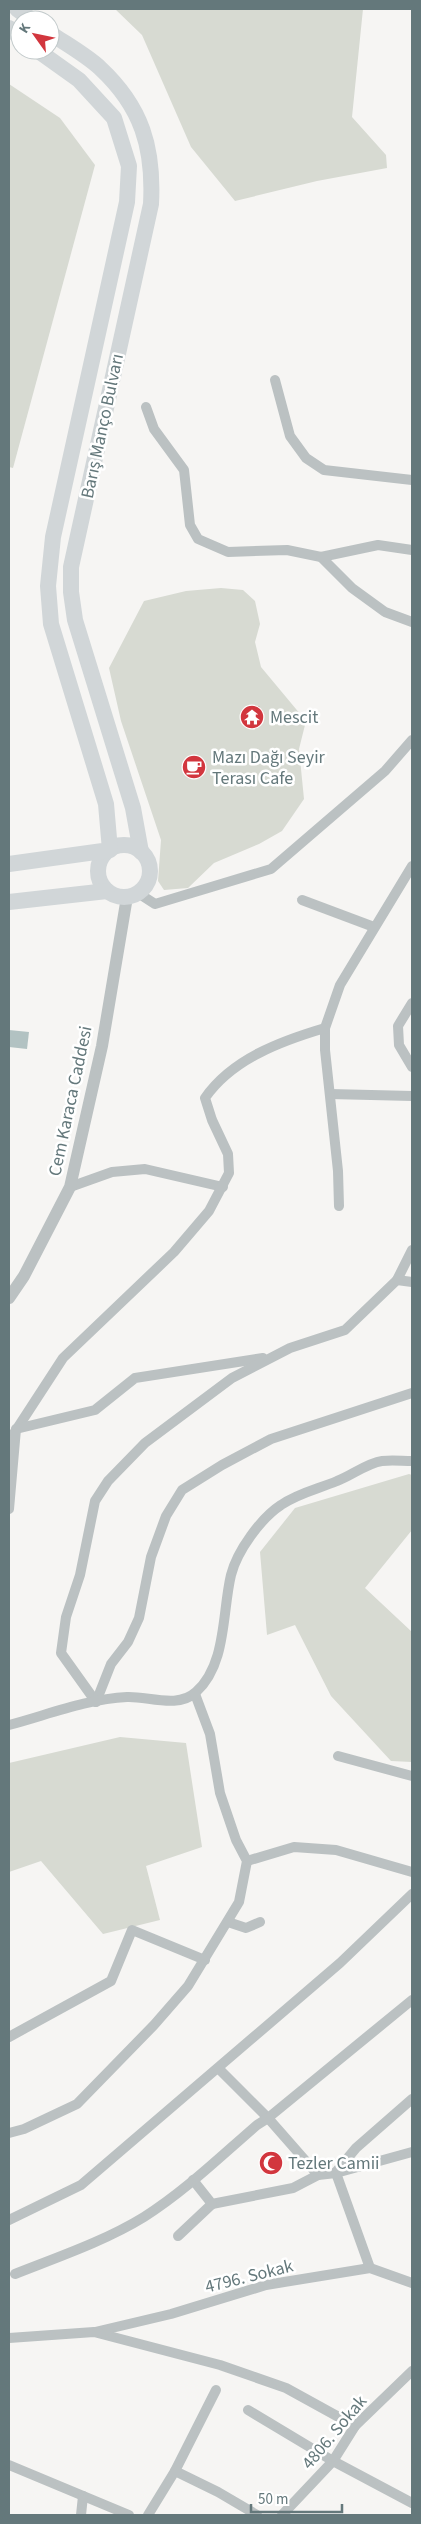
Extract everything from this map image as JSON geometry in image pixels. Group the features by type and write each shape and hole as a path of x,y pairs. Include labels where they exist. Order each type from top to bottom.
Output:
{"main road":[{"name":"Barış Manço Bulvarı","path":"60,40 100,67 131,103 144,129 150,155 151,204 71,567 75,620 133,808 141,852"},
{"name":"Barış Manço Bulvarı","path":"51,60 79,80 114,118 129,166 127,202 53,537 48,586 51,624 106,804 110,850"},
{"path":"9,864 129,846 141,852 148,862 149,874 146,884 132,895 117,896 108,891 100,882 98,870 102,859 110,850"},
{"path":"9,902 108,891"}],"street":[{"path":"275,380 290,436 306,458 324,470 412,480"},
{"path":"146,407 154,429 184,470 190,524 198,539 228,552 287,550 321,557 378,545 412,550"},
{"path":"321,557 352,588 386,612 412,622"},
{"path":"132,895 155,904 271,869 385,770 412,740"},
{"path":"339,1206 337,1162 325,1050 325,1028 340,985 412,866"},
{"name":"Cem Karaca Caddesi","path":"9,1298 24,1276 70,1187 102,1046 132,895"},
{"path":"302,900 374,927"},
{"path":"412,1003 398,1026 399,1045 412,1067"},
{"path":"9,1442 63,1358 174,1252 209,1211 223,1187 229,1173 228,1154 212,1120 205,1098 233,1070 260,1053 293,1038 325,1028"},
{"path":"330,1094 412,1096"},
{"path":"70,1187 112,1172 145,1169 223,1187"},
{"path":"96,1702 61,1653 66,1616 80,1575 95,1501 108,1481 145,1443 232,1378 290,1348 345,1330 397,1280 412,1250"},
{"path":"397,1280 412,1282"},
{"path":"16,1429 95,1410 135,1378 274,1357"},
{"path":"96,1702 111,1664 128,1642 139,1618 151,1556 166,1516 182,1490 222,1465 271,1439 412,1393"},
{"path":"9,1508 16,1429"},
{"path":"9,1725 96,1702 127,1697 176,1701 195,1694 209,1678 217,1656 231,1574 240,1552 255,1530 280,1505 307,1492 337,1482 380,1462 412,1461"},
{"path":"9,2133 24,2129 77,2104 154,2026 188,1986 240,1902 248,1861 236,1840 220,1793 210,1734 195,1694"},
{"path":"338,1756 412,1776"},
{"path":"248,1861 294,1847 336,1850 412,1872"},
{"path":"9,2220 81,2185 219,2069 340,1962 412,1894"},
{"path":"228,1922 246,1928 260,1922"},
{"path":"9,2037 111,1981 132,1930 205,1960"},
{"path":"15,2274 75,2251 144,2217 193,2180 257,2125 412,2000"},
{"path":"219,2069 268,2118 318,2175"},
{"path":"336,2173 356,2148 412,2099"},
{"path":"178,2236 212,2204 293,2188 318,2175 336,2173 412,2152"},
{"path":"336,2173 370,2268"},
{"path":"193,2180 212,2204"},
{"name":"4796. Sokak","path":"94,2332 171,2314 266,2285 370,2268 412,2283"},
{"path":"9,2338 94,2332 220,2365 286,2388 355,2426"},
{"name":"4806. Sokak","path":"282,2515 334,2462 355,2426 412,2371"},
{"path":"148,2515 175,2471 216,2390"},
{"path":"248,2410 334,2462 412,2503"},
{"path":"9,2464 128,2515"},
{"path":"175,2471 218,2492 257,2515"},
{"path":"81,2515 83,2496"}],"shaded area":[{"path":"115,9 363,9 352,117 386,155 387,168 317,181 235,201 191,147 142,35"},
{"path":"9,84 60,118 95,165 13,468 9,467"},
{"path":"221,588 243,590 255,601 260,624 255,642 261,667 306,721 299,749 304,799 282,831 259,844 214,863 188,888 164,890 158,881 161,840 121,721 109,668 144,601 186,591"},
{"path":"9,1030 29,1032 27,1049 9,1047"},
{"path":"409,1474 412,1475 412,1530 365,1588 412,1632 412,1762 391,1761 331,1696 295,1625 267,1635 260,1552 295,1508"},
{"path":"120,1737 186,1743 202,1847 146,1866 160,1920 103,1934 41,1861 9,1872 9,1763"}],"place":[{"name":"Mescit","path":"252,717"},
{"name":"Mazı Dağı Seyir Terası Cafe","path":"194,767"},
{"name":"Tezler Camii","path":"271,2163"}]}
